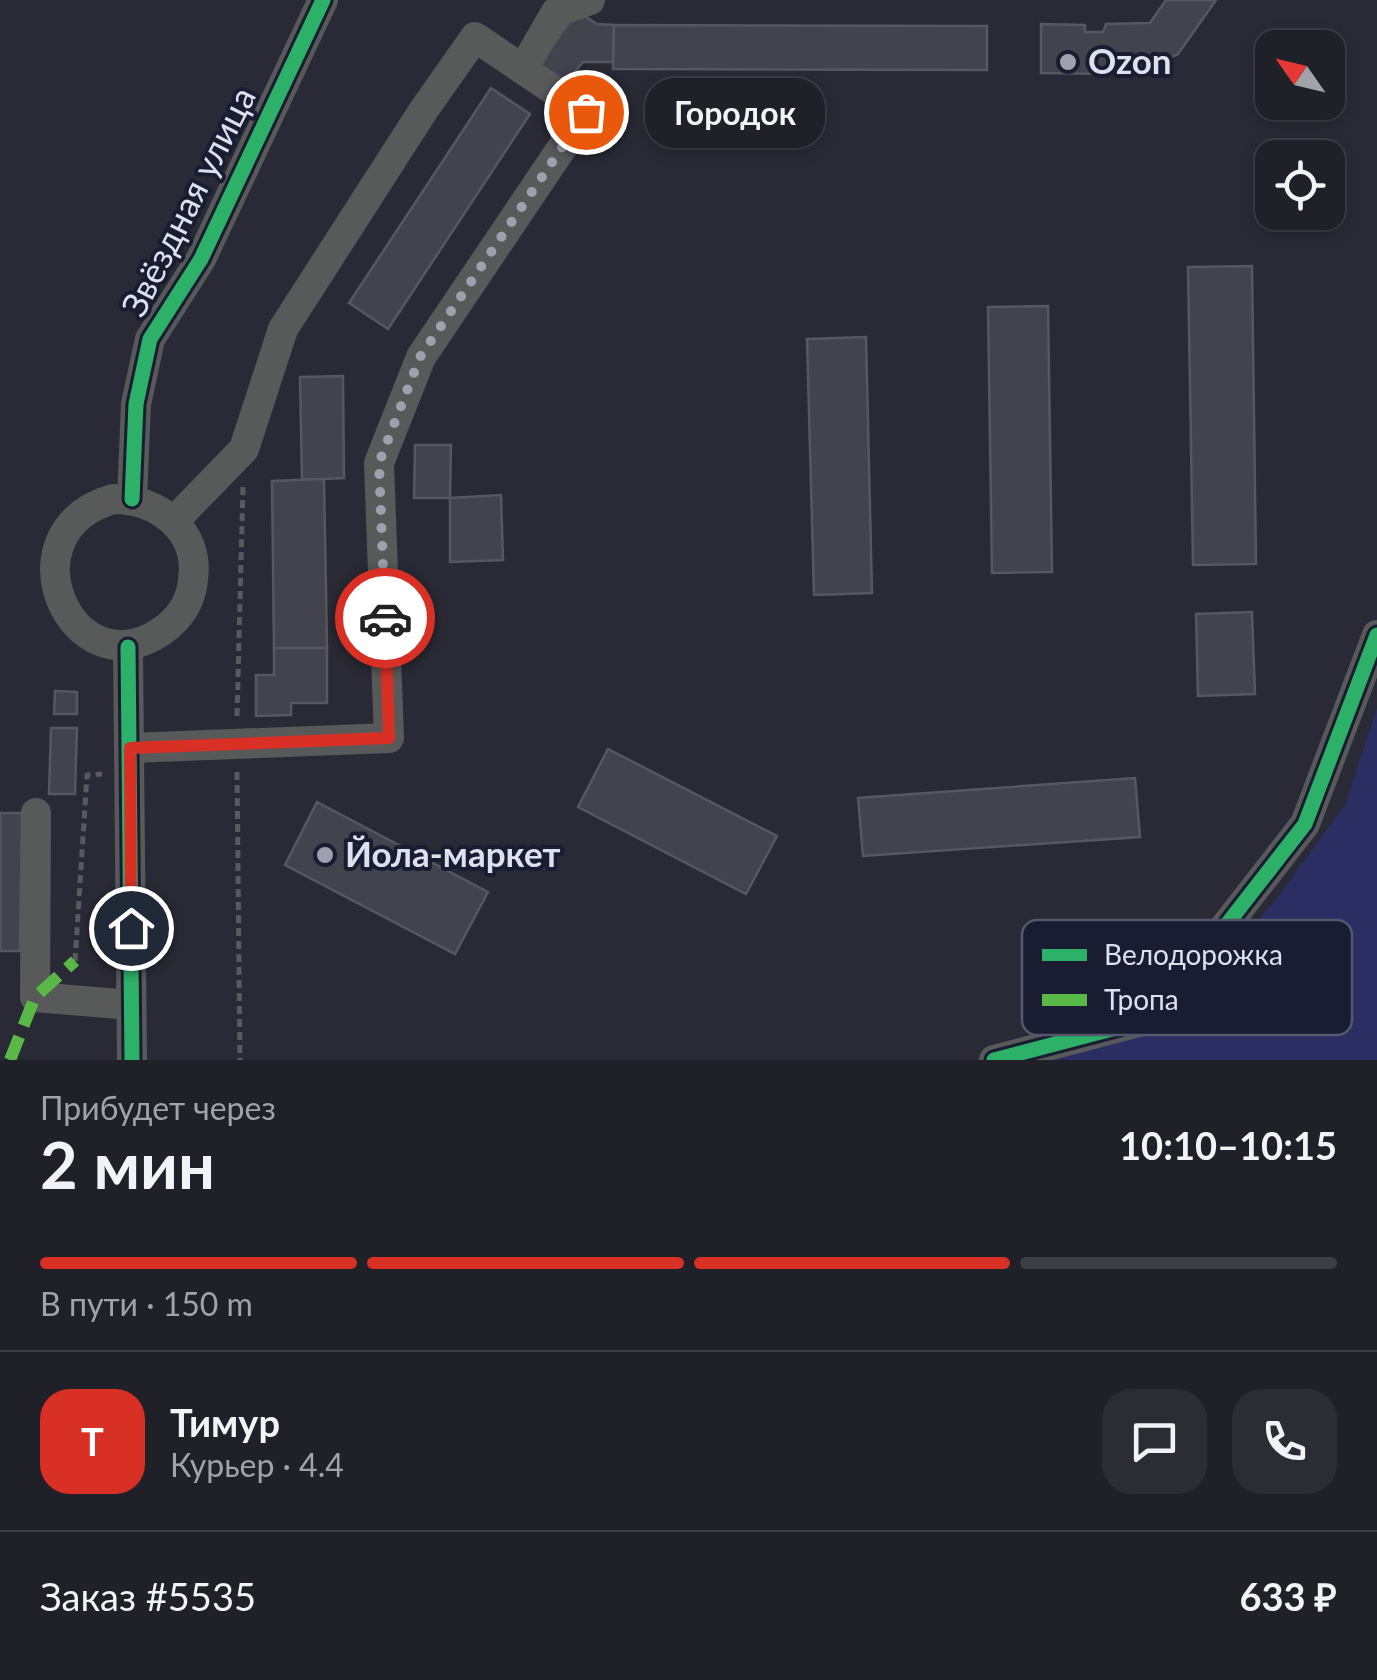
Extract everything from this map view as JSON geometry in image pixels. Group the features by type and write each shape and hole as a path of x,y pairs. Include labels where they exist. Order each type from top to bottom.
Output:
{"street":[{"name":"Звёздная улица","path":"132,499 136,404 150,339 201,259 323,0"},
{"path":"523,69 556,12 590,0"},
{"path":"130,748 389,738 379,463 420,357 586,112 476,37 422,111 283,329 244,449 174,521"},
{"path":"113,499 132,499 158,508 174,521 186,536 194,558 190,594 174,622 159,634 128,647 86,634 69,622 56,604 50,557 60,532 77,514 113,499"},
{"path":"1230,920 1305,824 1377,635"},
{"path":"128,647 132,1060"},
{"path":"36,813 35,997 132,1005"},
{"path":"994,1060 1089,1035"}],"path":[{"path":"75,962 86,775"}],"shaded area":[{"path":"1377,708 1377,1060 1042,1060 1138,1035 1352,1035 1352,920 1258,920 1345,805"}],"building":[{"path":"1166,0 1216,0 1178,54 1148,68 1116,67 1113,74 1041,73 1041,24 1085,25 1085,32 1103,32 1106,24 1150,23"},
{"path":"577,11 597,24 614,25 613,62 583,62 565,84 538,66"},
{"path":"614,25 987,26 987,70 613,69"},
{"path":"491,88 530,114 388,329 349,303"},
{"path":"1252,266 1256,564 1193,565 1188,267"},
{"path":"1048,306 1052,572 992,573 988,307"},
{"path":"866,337 872,593 814,595 807,339"},
{"path":"343,376 344,478 302,480 300,377"},
{"path":"415,445 451,445 450,498 414,498"},
{"path":"324,479 327,648 274,648 272,481"},
{"path":"501,495 503,560 450,562 450,498"},
{"path":"1252,612 1255,694 1198,696 1196,614"},
{"path":"274,648 327,648 327,703 291,703 291,715 256,716 256,675 274,675"},
{"path":"55,691 77,692 77,714 54,714"},
{"path":"51,728 77,728 75,794 49,794"},
{"path":"608,749 777,836 746,894 578,807"},
{"path":"1135,778 1140,837 863,856 858,798"},
{"path":"317,802 488,892 455,954 285,865"},
{"path":"0,813 22,813 20,951 0,951"}],"marked path":[{"path":"10,1060 35,997 75,961"}],"cycle path":[{"path":"132,499 136,404 150,339 201,259 323,0"},
{"path":"1230,920 1305,824 1377,635"},
{"path":"128,647 132,1060"},
{"path":"994,1060 1089,1035"}],"way so far":[{"path":"385,618 379,463 420,357 586,112"}],"place":[{"name":"Ozon","path":"1068,62"},
{"name":"Городок","path":"586,112"},
{"name":"Йола-маркет","path":"325,855"}],"route":[{"path":"131,928 130,748 389,738 385,618"}]}
